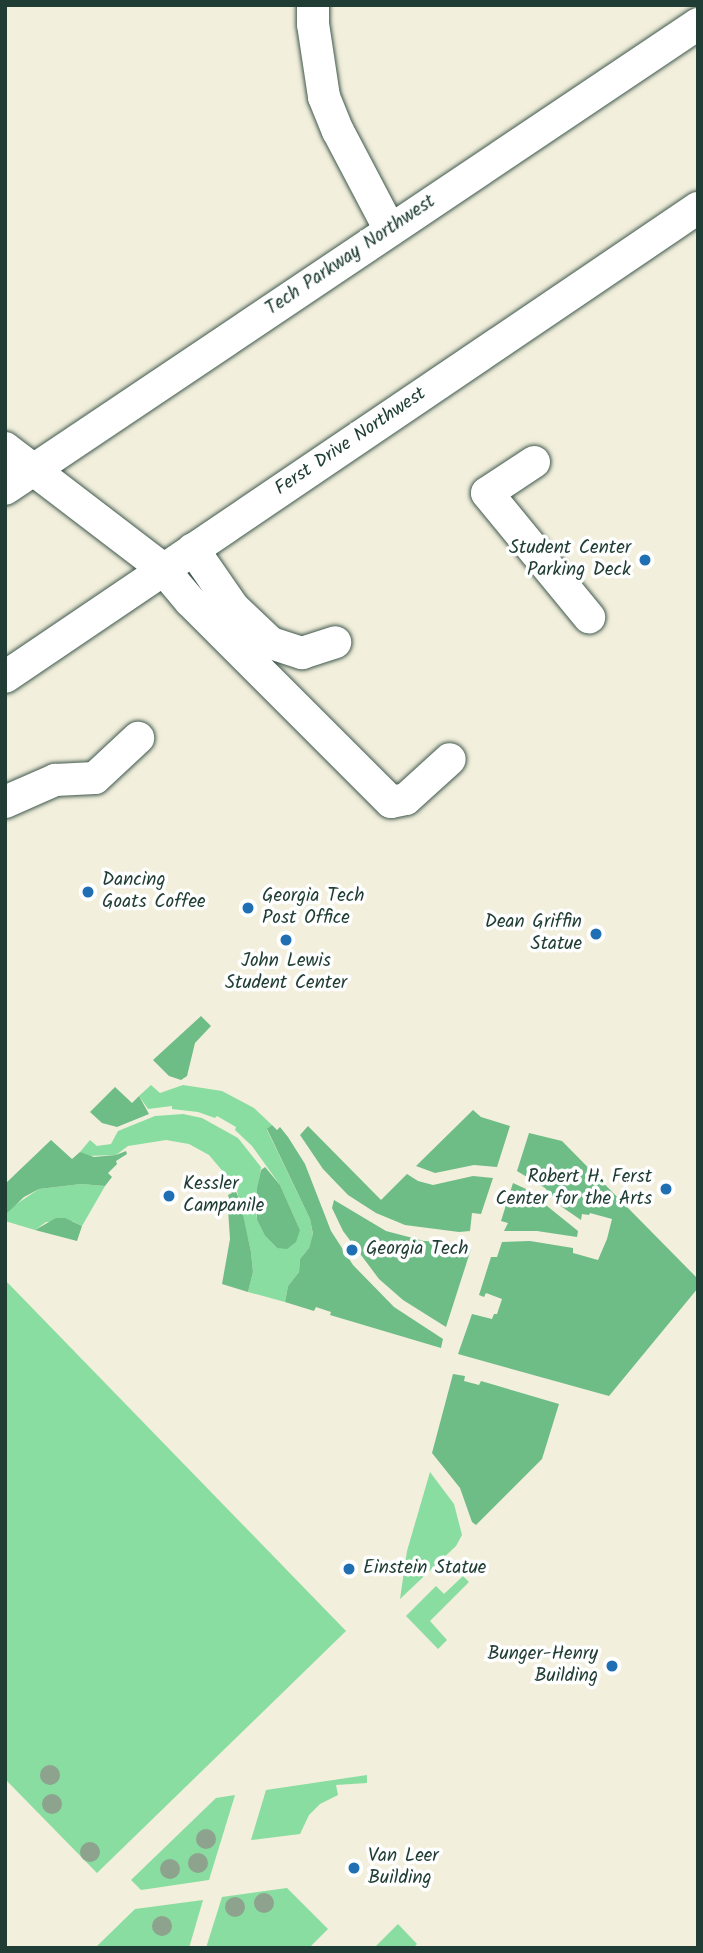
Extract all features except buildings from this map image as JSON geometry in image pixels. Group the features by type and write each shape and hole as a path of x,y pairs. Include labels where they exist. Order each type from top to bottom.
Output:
{"street":[{"path":"313,5 313,24 324,97 338,131 390,230"},
{"name":"Tech Parkway Northwest","path":"5,489 698,24"},
{"name":"Ferst Drive Northwest","path":"5,677 698,208"},
{"path":"5,448 163,569 190,601 391,802 406,799 450,758"},
{"path":"534,463 486,494 589,617"},
{"path":"193,549 233,607 271,643 302,653 335,642"},
{"path":"5,802 55,780 95,778 138,738"}],"green space":[{"path":"201,1016 211,1026 195,1043 187,1076 181,1080 169,1076 153,1060"},
{"path":"151,1085 160,1093 183,1085 222,1091 254,1108 272,1125 267,1130 310,1219 313,1235 309,1248 300,1259 299,1272 288,1286 285,1302 248,1292 253,1272 251,1252 236,1187 209,1155 189,1144 166,1140 128,1146 116,1155 86,1156 80,1152 90,1140 97,1146 111,1144 118,1131 155,1116 183,1114 202,1118 238,1138 261,1167 256,1204 257,1220 265,1236 277,1248 300,1230 280,1185 252,1146 235,1130 236,1127 217,1116 215,1118 198,1112 172,1109 172,1106 148,1109 139,1096"},
{"path":"115,1087 132,1103 139,1096 149,1114 117,1127 102,1123 90,1112"},
{"path":"473,1110 481,1117 510,1126 497,1167 474,1165 435,1173 416,1166"},
{"path":"272,1125 277,1130 280,1127 305,1164 331,1231 353,1265 394,1307 443,1339 441,1348 330,1315 331,1312 316,1307 314,1311 285,1302 288,1286 299,1272 300,1259 309,1248 313,1234 310,1219 267,1129"},
{"path":"308,1126 381,1200 407,1174 418,1181 433,1185 473,1176 493,1178 481,1214 472,1213 470,1231 459,1232 405,1225 376,1213 348,1195 323,1169 300,1135"},
{"path":"529,1133 562,1141 698,1279 698,1288 609,1396 458,1354 472,1314 492,1319 494,1314 497,1314 502,1299 486,1293 484,1297 479,1295 491,1257 497,1257 502,1242 530,1241 573,1248 573,1253 598,1260 607,1239 612,1219 590,1213 582,1214 581,1220 562,1207 545,1188 517,1171"},
{"path":"51,1140 72,1159 80,1152 94,1157 126,1151 127,1154 116,1161 117,1164 108,1173 112,1177 105,1186 81,1184 39,1189 24,1197 5,1215 5,1184"},
{"path":"265,1167 280,1185 300,1230 296,1242 287,1249 277,1248 265,1236 257,1220 257,1189 261,1170"},
{"path":"230,1178 240,1201 251,1252 253,1272 248,1292 222,1284 230,1239 228,1209 232,1207 228,1195 232,1193 226,1181"},
{"path":"513,1183 526,1189 578,1231 577,1237 537,1231 504,1231 508,1223 501,1221"},
{"path":"81,1184 105,1186 82,1226 72,1221 46,1222 35,1230 5,1221 5,1215 12,1207 39,1189"},
{"path":"334,1200 386,1231 424,1241 467,1243 465,1247 471,1249 446,1327 403,1300 379,1279 343,1231 332,1208"},
{"path":"56,1218 65,1218 82,1226 77,1241 35,1230"},
{"path":"5,1280 346,1631 97,1873 5,1779"},
{"path":"453,1374 465,1376 464,1381 479,1385 481,1381 559,1404 542,1459 476,1525 472,1522 460,1488 432,1453"},
{"path":"430,1472 454,1504 462,1535 456,1546 400,1599 407,1551"},
{"path":"463,1576 469,1582 430,1621 447,1640 438,1649 406,1616 436,1586 444,1594"},
{"path":"367,1775 367,1783 336,1785 338,1795 320,1804 309,1815 300,1834 251,1840 266,1790"},
{"path":"235,1795 209,1880 141,1890 131,1880 216,1798"},
{"path":"287,1888 328,1929 309,1948 206,1948 222,1897"},
{"path":"203,1900 189,1948 95,1948 135,1909"},
{"path":"398,1924 417,1944 413,1948 374,1948"}],"place":[{"name":"Student Center Parking Deck","path":"645,560"},
{"name":"Dancing Goats Coffee","path":"88,892"},
{"name":"Georgia Tech Post Office","path":"248,908"},
{"name":"Dean Griffin Statue","path":"596,934"},
{"name":"John Lewis Student Center","path":"286,940"},
{"name":"Robert H. Ferst Center for the Arts","path":"666,1189"},
{"name":"Kessler Campanile","path":"169,1196"},
{"name":"Georgia Tech","path":"352,1250"},
{"name":"Einstein Statue","path":"349,1569"},
{"name":"Bunger-Henry Building","path":"612,1666"},
{"name":"Van Leer Building","path":"354,1868"}]}
